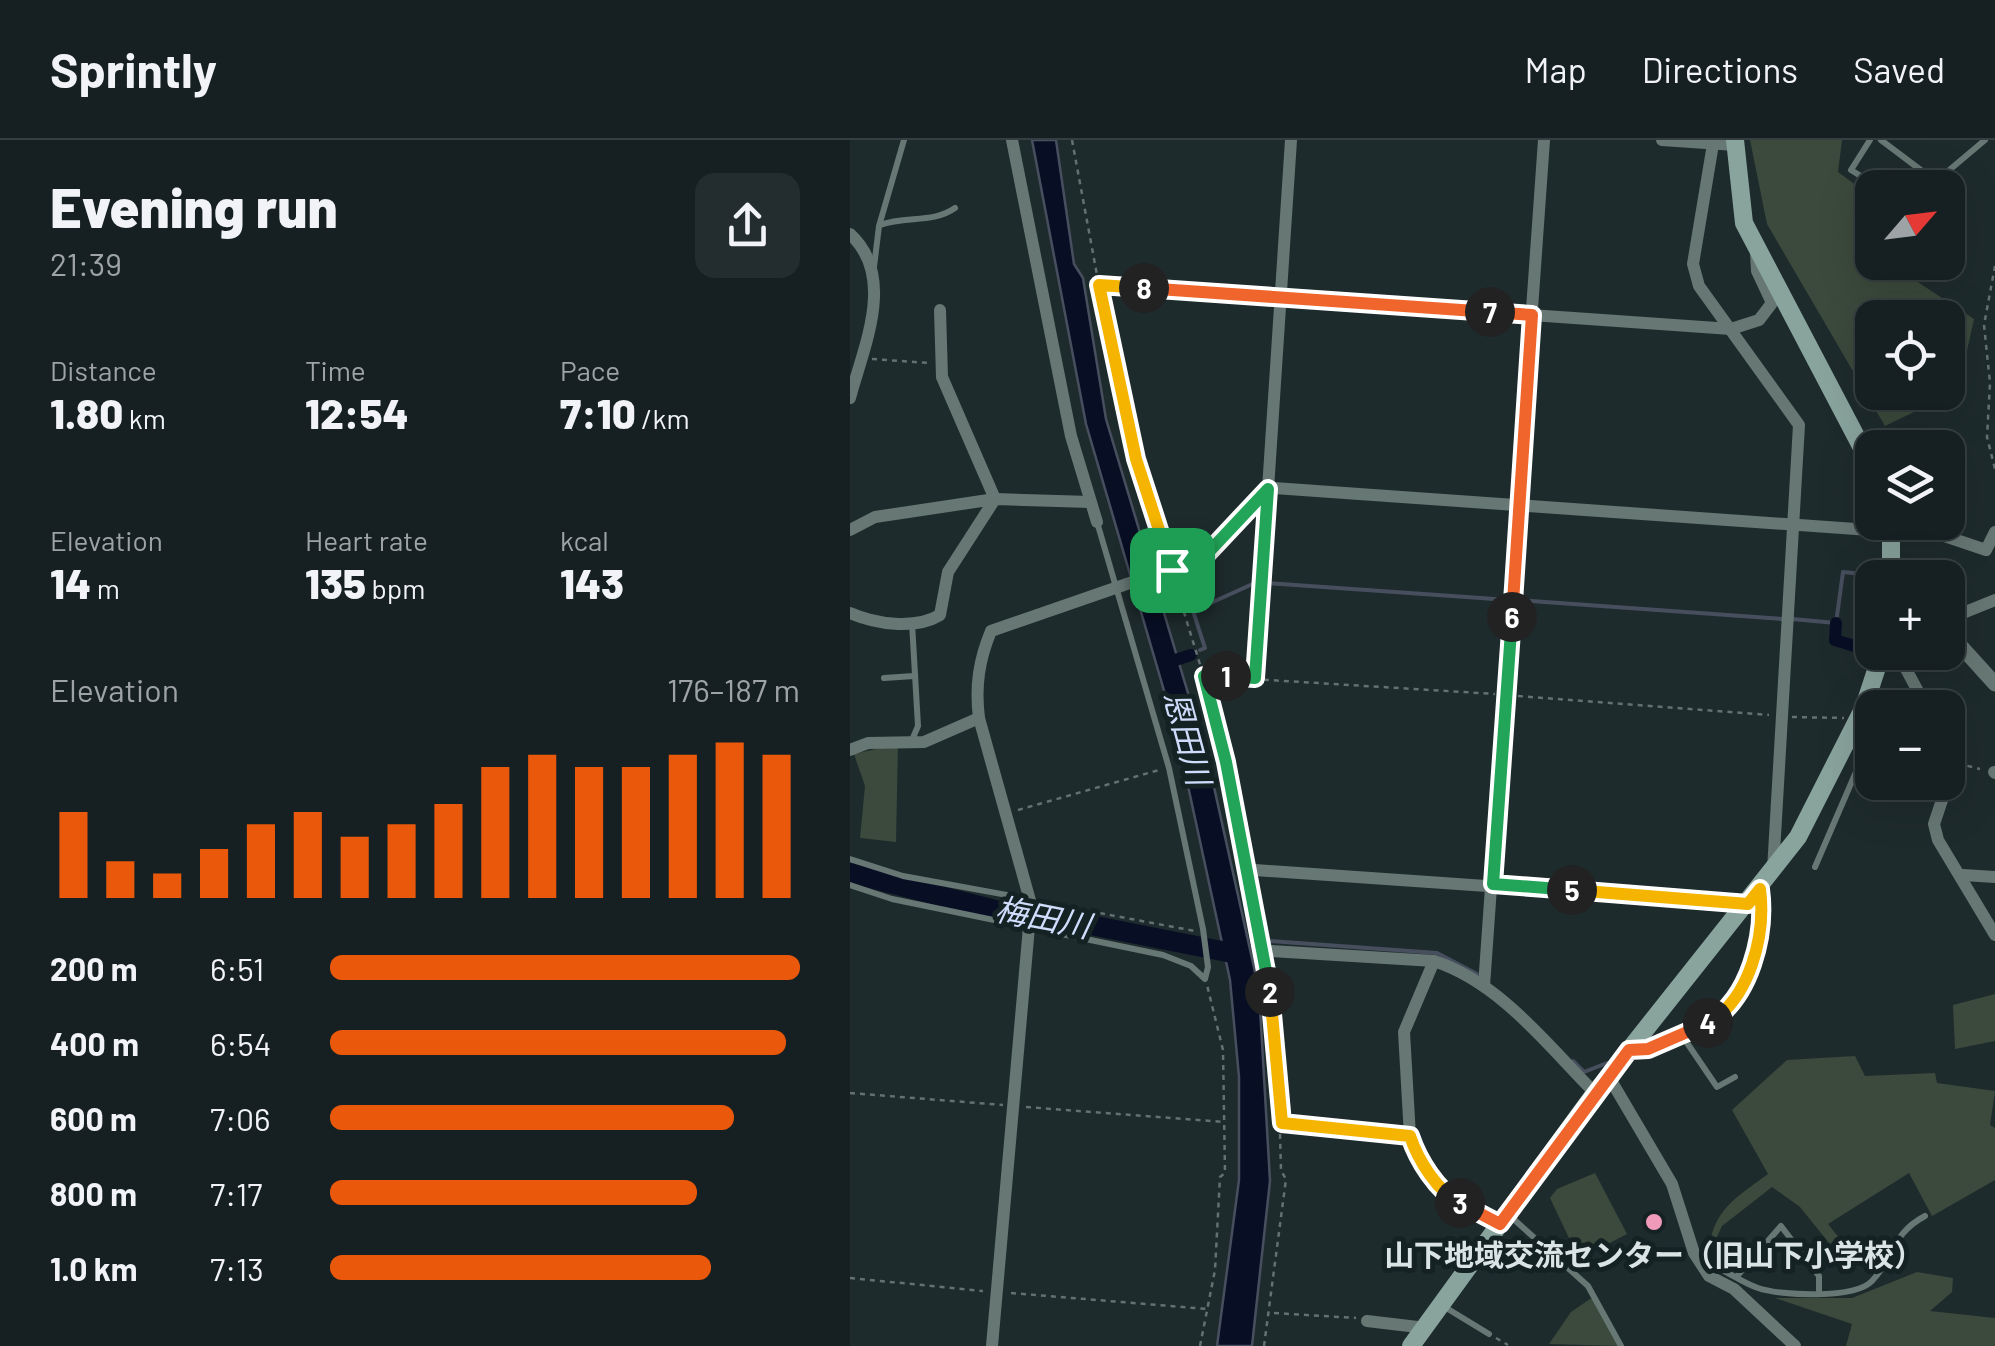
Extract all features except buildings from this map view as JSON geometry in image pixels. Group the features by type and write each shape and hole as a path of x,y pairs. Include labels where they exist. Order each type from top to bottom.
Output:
{"main road":[{"path":"1735,142 1740,211 1756,252 1855,435"},
{"path":"1411,1346 1609,1076 1798,838 1855,720"}],"street":[{"path":"1012,140 1072,436 1097,522"},
{"path":"992,1346 1031,901 978,718 976,692 991,630 1171,573 1205,556 1268,489 1291,140"},
{"path":"1484,986 1544,140"},
{"path":"1662,140 1735,142"},
{"path":"1713,144 1692,264 1699,286 1800,425 1773,873"},
{"path":"850,234 873,274 874,302 850,398"},
{"path":"1099,285 1732,329 1760,320 1772,302 1757,271 1756,252"},
{"path":"940,310 940,363 995,498"},
{"path":"1268,489 1855,529"},
{"path":"850,530 875,517 995,498 1090,502"},
{"path":"850,614 872,623 928,623 940,615 948,572 995,498"},
{"path":"1951,540 1986,550 1995,532"},
{"path":"1965,612 1995,600"},
{"path":"1965,651 1995,684"},
{"path":"850,750 868,742 924,742 978,718"},
{"path":"1942,800 1934,824 1949,859 1963,875 1994,932"},
{"path":"1254,870 1754,897 1759,938 1740,993 1722,1013 1682,1036 1648,1049 1629,1050"},
{"path":"1963,875 1995,877"},
{"path":"1271,951 1434,961 1484,986 1596,1094"},
{"path":"1434,961 1404,1032 1410,1136 1420,1160 1451,1198 1504,1219"},
{"path":"1609,1076 1672,1184 1700,1262 1709,1276 1734,1288 1780,1341 1795,1346"},
{"path":"1367,1321 1426,1328"}],"lane":[{"path":"873,274 879,226 904,140"},
{"path":"1855,172 1851,170 1870,140"},
{"path":"1881,140 1922,170"},
{"path":"1951,170 1985,140"},
{"path":"879,226 907,218 940,218 955,208"},
{"path":"850,886 1163,955 1190,966 1205,979 1208,967 1203,932 1169,768 1097,522"},
{"path":"912,622 918,726 912,740"},
{"path":"884,678 914,676"},
{"path":"1815,867 1866,750 1847,736"},
{"path":"850,859 903,876 1031,901"},
{"path":"1682,1036 1717,1087 1735,1077"},
{"path":"1700,1262 1738,1275 1752,1286 1781,1294 1856,1292 1869,1284 1904,1229 1925,1216"},
{"path":"1504,1219 1588,1286 1622,1346"},
{"path":"1738,1275 1781,1226 1819,1276 1819,1291"},
{"path":"1442,1306 1489,1334"}],"path":[{"path":"1072,140 1136,459 1206,676 1264,951 1285,1124 1281,1171 1286,1179 1272,1312 1264,1346"},
{"path":"1995,266 1984,325 1990,383 1986,437 1995,469"},
{"path":"862,358 940,363"},
{"path":"1255,678 1268,489"},
{"path":"1206,676 1855,718"},
{"path":"1965,765 1994,772"},
{"path":"1007,813 1169,768"},
{"path":"1031,901 1203,932"},
{"path":"1200,1346 1218,1241 1220,1177 1225,1173 1223,1050 1205,979"},
{"path":"850,1093 1225,1122"},
{"path":"1285,1124 1410,1136"},
{"path":"850,1278 1205,1309"},
{"path":"1272,1312 1367,1321"},
{"path":"1489,1334 1508,1345"}],"green space":[{"path":"1750,140 1842,140 1838,172 1855,184 1855,280 1915,280 1945,300 1855,300 1855,375 1767,224"},
{"path":"1965,313 1974,319 1965,360"},
{"path":"1876,410 1918,410 1885,426"},
{"path":"898,744 896,842 860,838 865,786 854,754"},
{"path":"1995,994 1995,1041 1955,1049 1953,1005"},
{"path":"1855,1056 1865,1076 1935,1073 1937,1083 1995,1091 1990,1125 1995,1128 1995,1180 1932,1216 1909,1173 1828,1224 1858,1262 1850,1269 1800,1207 1772,1187 1722,1226 1709,1254 1715,1226 1727,1206 1768,1174 1732,1110 1787,1060"},
{"path":"1595,1173 1627,1234 1579,1259 1550,1198 1557,1189"},
{"path":"1917,1272 1953,1278 1952,1292 1930,1311 1995,1318 1995,1346 1846,1346 1852,1324 1775,1298 1852,1298"},
{"path":"1593,1297 1621,1346 1549,1344 1571,1312"}],"water":[{"name":"恩田川","path":"1032,140 1056,140 1074,264 1083,278 1106,419 1208,760 1259,990 1270,1181 1252,1346 1217,1346 1239,1180 1239,1077 1230,980 1177,735 1086,424"}],"waterway":[{"path":"1792,619 1836,623 1843,572 1855,573"},
{"path":"1200,650 1205,648 1193,611 1257,582"},
{"path":"1268,583 1509,600"},
{"path":"1517,600 1782,619"},
{"path":"1836,623 1835,640 1855,646"},
{"path":"1169,662 1191,655"},
{"name":"梅田川","path":"850,873 1003,912 1045,916 1237,954"},
{"path":"1269,941 1437,953 1477,974"},
{"path":"1573,1061 1584,1072 1607,1063"}],"place":[{"name":"山下地域交流センター（旧山下小学校）","path":"1654,1222"}],"route":[{"path":"1099,285 1532,315 1493,884 1748,904 1760,889 1762,907 1759,938 1740,993 1731,1006 1714,1020 1679,1038 1648,1049 1629,1050 1500,1224 1451,1198 1420,1160 1410,1136 1282,1123 1264,951 1226,762 1204,676 1255,678 1268,489 1205,556 1172,570 1136,459 1099,285"}]}
